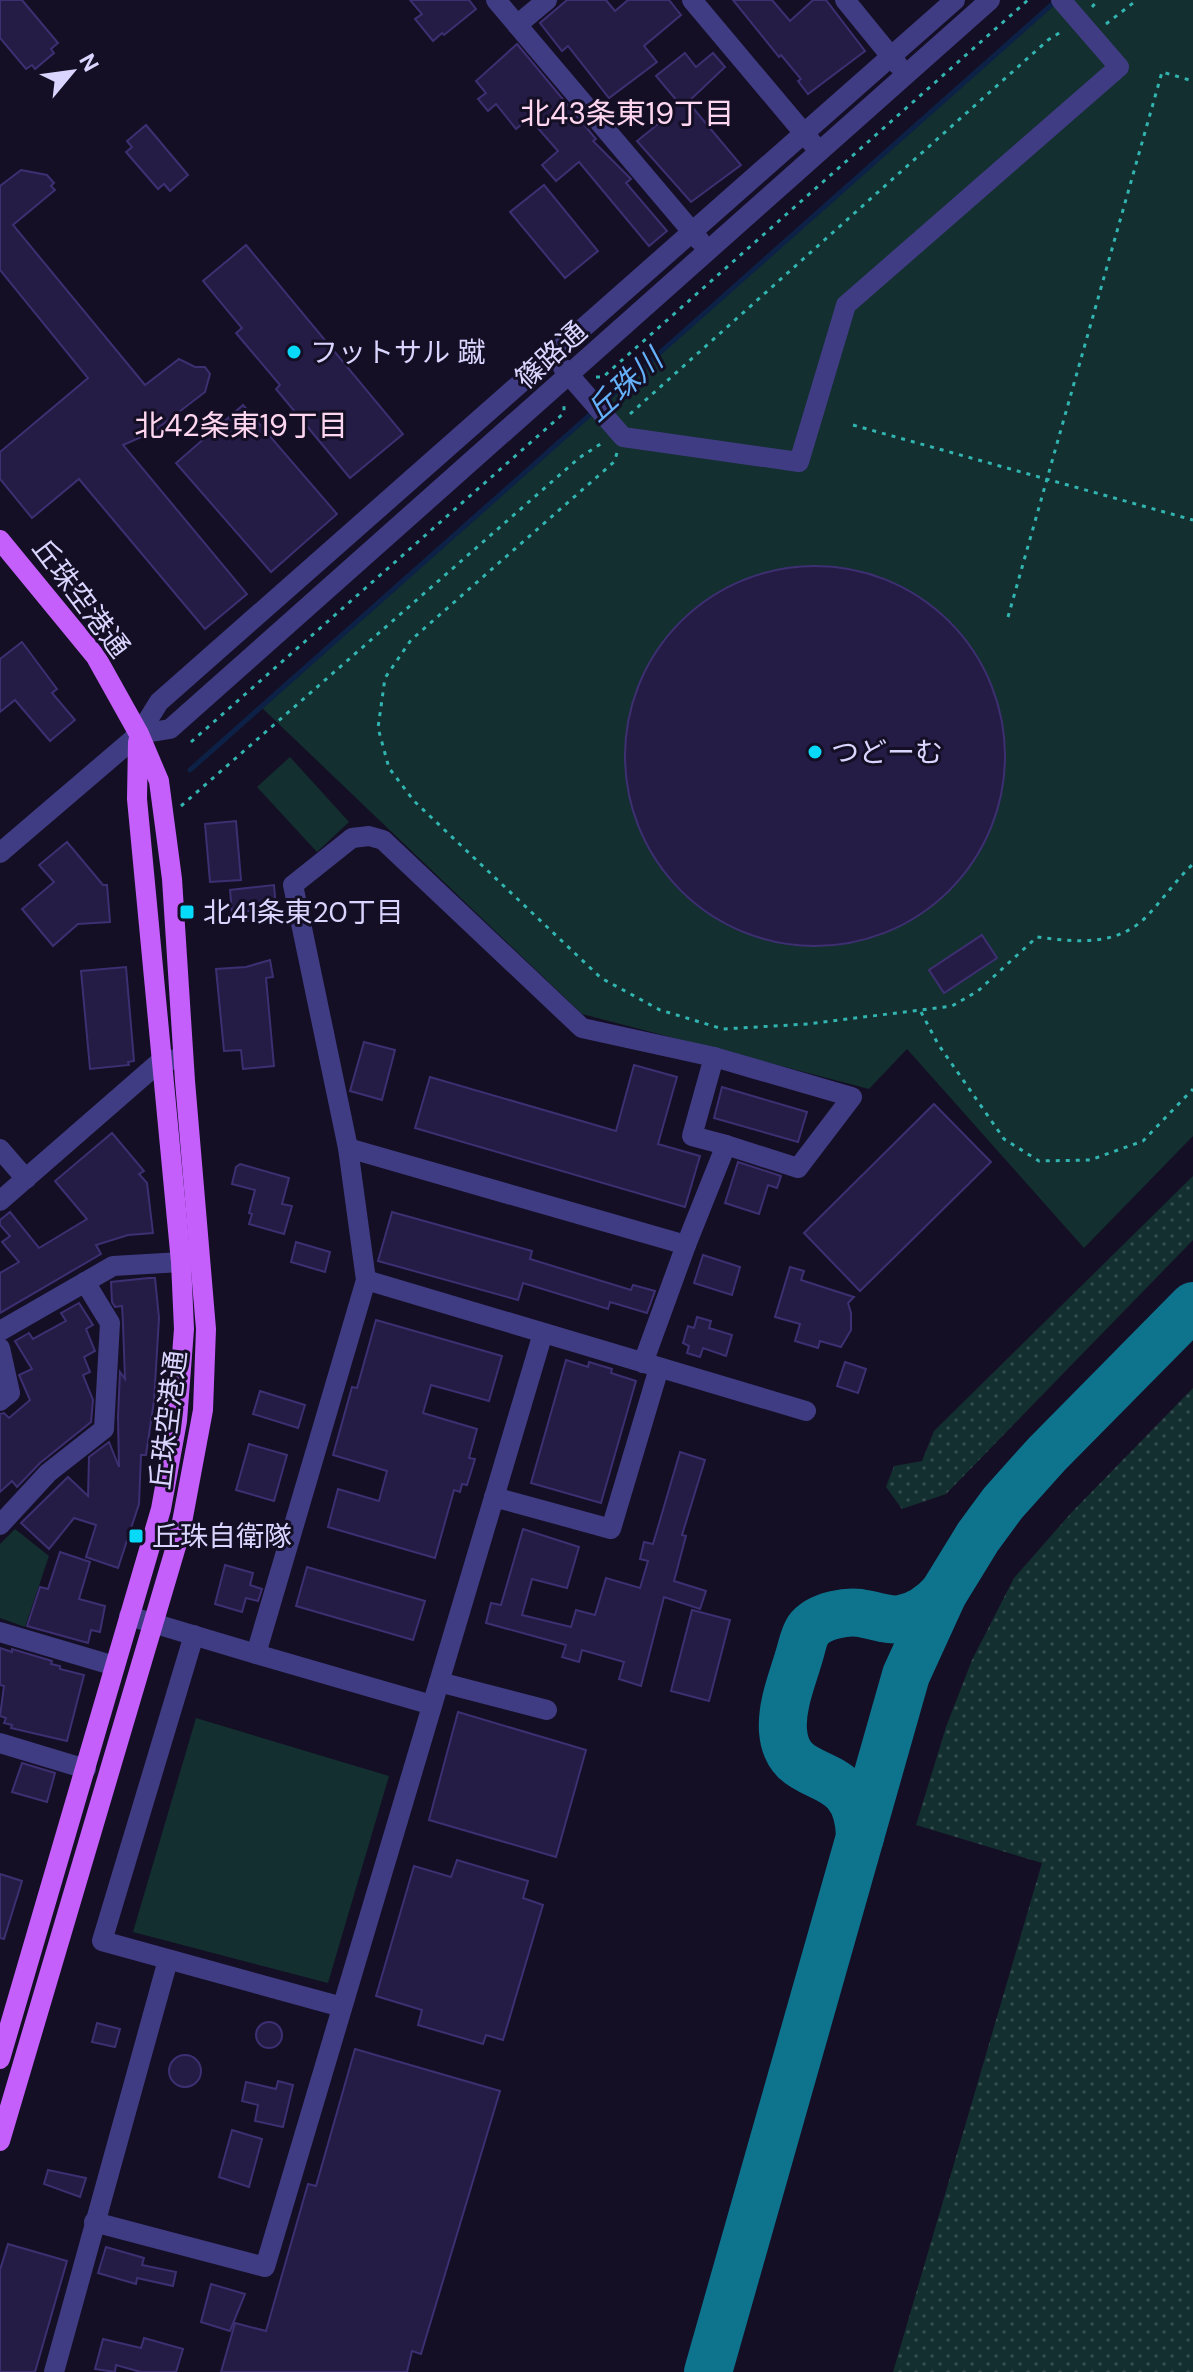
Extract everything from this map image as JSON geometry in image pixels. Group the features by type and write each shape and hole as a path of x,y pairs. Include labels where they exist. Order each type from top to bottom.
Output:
{"main road":[{"name":"丘珠空港通","path":"0,540 96,657 139,734 159,781 172,879 173,1060 184,1329 177,1421 161,1509 0,2060"},
{"name":"丘珠空港通","path":"0,2141 180,1533 203,1410 206,1329 173,1060"}],"street":[{"path":"496,0 708,250"},
{"path":"517,25 547,0"},
{"path":"692,0 820,153"},
{"path":"845,0 906,75"},
{"name":"篠路通","path":"0,853 139,734 159,702 955,0"},
{"name":"篠路通","path":"139,734 170,729 576,385 708,250 990,0"},
{"path":"553,356 623,437 799,462 846,305 1119,67 1067,11"},
{"path":"256,1654 366,1280 348,1148 293,885 352,838 369,836 383,840 582,1028 714,1057 852,1097 798,1168 692,1136 714,1057"},
{"path":"0,1201 173,1060"},
{"path":"494,1497 611,1529 651,1365 686,1245 726,1145"},
{"path":"348,1148 686,1245"},
{"path":"0,1149 26,1179"},
{"path":"0,1331 113,1266 181,1262"},
{"path":"366,1280 806,1411"},
{"path":"0,1525 48,1473 104,1429 110,1323 85,1282"},
{"path":"94,2222 265,2267 543,1333"},
{"path":"0,1348 10,1393 0,1401"},
{"path":"129,1616 432,1705"},
{"path":"0,1632 115,1666"},
{"path":"194,1635 102,1941 342,2007"},
{"path":"439,1682 547,1710"},
{"path":"0,1743 86,1769"},
{"path":"54,2372 168,1960"},
{"path":"0,2060 21,2068"}],"path":[{"path":"191,742 564,413 576,385 603,377 1028,0"},
{"path":"1106,24 1137,0"},
{"path":"629,415 1048,40 1067,11"},
{"path":"1008,617 1162,72 1193,81"},
{"path":"853,425 1193,520"},
{"path":"175,811 579,458 599,446"},
{"path":"614,462 411,640 385,678 378,728 389,768 414,801 601,978 660,1010 723,1029 808,1024 952,1006 978,991 1037,937 1079,942 1113,937 1126,931 1146,917 1193,864"},
{"path":"921,1011 938,1044 1004,1139 1039,1161 1090,1160 1143,1141 1193,1089"}],"green space":[{"path":"1057,0 1193,0 1193,1136 1084,1248 907,1049 869,1089 582,1014 261,707"},
{"path":"290,757 349,822 317,852 257,787"},
{"path":"1193,1176 1193,1240 946,1494 902,1509 886,1487 894,1466 922,1461 934,1431"},
{"path":"1193,1388 1193,2372 893,2372 1042,1863 916,1825 946,1727 972,1660 1014,1578 1072,1512"},
{"path":"15,1529 49,1556 25,1627 0,1618 0,1544"},
{"path":"196,1718 389,1776 328,1983 133,1932"}],"building":[{"path":"0,0 22,0 58,43 51,49 54,53 35,69 32,65 26,69 0,38"},
{"path":"410,0 469,0 476,9 433,41 415,19 422,14"},
{"path":"567,0 606,0 615,11 628,0 669,0 681,15 644,46 657,62 609,98 568,46 562,51 540,23"},
{"path":"733,0 772,0 790,21 813,0 826,0 865,51 808,94 798,81 801,79"},
{"path":"517,44 596,139 593,141 631,179 626,183 667,231 649,246 579,162 556,181 542,165 558,151 529,118 516,129 496,104 488,111 478,99 486,93 476,81"},
{"path":"685,53 696,67 713,53 725,67 688,102 741,165 691,202 637,141 663,120 660,117 678,102 656,76"},
{"path":"146,125 188,175 170,191 164,184 158,189 126,152 132,147 127,141"},
{"path":"21,170 47,175 54,183 51,186 55,190 13,225 145,385 179,359 195,367 205,367 210,374 205,392 153,432 123,445 247,594 205,629 79,479 32,518 0,479 0,452 88,378 0,270 0,186"},
{"path":"544,185 598,251 565,278 510,212"},
{"name":"フットサル 蹴","path":"246,245 403,434 350,478 276,389 280,385 236,333 242,328 203,281"},
{"path":"243,405 337,514 271,572 176,463"},
{"name":"つどーむ","path":"815,566 852,569 888,580 921,598 950,621 973,650 991,683 1002,719 1005,756 1002,793 991,829 973,862 950,891 921,914 888,932 852,943 815,946 778,943 742,932 709,914 680,891 657,862 639,829 628,793 625,756 628,719 639,683 657,650 680,621 709,598 742,580 778,569"},
{"path":"22,642 57,689 52,693 75,720 50,741 15,700 0,712 0,659"},
{"path":"236,821 241,880 210,882 205,824"},
{"path":"67,842 103,885 107,885 110,922 78,924 53,946 22,909 54,882 39,865"},
{"path":"274,885 276,908 232,913 230,890"},
{"path":"982,935 997,958 944,993 929,970"},
{"path":"270,960 273,977 266,978 274,1066 243,1069 241,1050 224,1051 216,969 246,967"},
{"path":"126,967 134,1061 128,1062 129,1065 90,1069 81,971"},
{"path":"364,1042 395,1050 382,1100 350,1091"},
{"path":"634,1065 677,1077 658,1144 700,1156 685,1207 415,1128 430,1077 616,1131"},
{"path":"722,1087 807,1112 798,1142 714,1118"},
{"path":"934,1104 991,1162 860,1291 804,1233"},
{"path":"112,1133 144,1171 139,1174 147,1183 153,1233 128,1235 96,1245 101,1254 0,1313 0,1273 19,1262 2,1242 10,1236 0,1225 0,1220 10,1212 39,1248 87,1219 55,1181"},
{"path":"738,1162 781,1176 777,1188 768,1185 759,1214 725,1203"},
{"path":"240,1164 289,1178 282,1204 292,1206 284,1234 249,1224 255,1190 232,1184 236,1167"},
{"path":"392,1212 532,1251 530,1259 631,1290 633,1285 655,1291 647,1313 610,1302 608,1309 523,1283 518,1300 378,1261"},
{"path":"296,1242 330,1252 325,1272 291,1262"},
{"path":"703,1255 740,1267 732,1295 694,1283"},
{"path":"790,1267 804,1271 801,1280 854,1297 848,1303 851,1330 841,1347 820,1341 818,1348 795,1341 800,1324 775,1317"},
{"path":"155,1278 159,1318 154,1401 146,1455 141,1455 139,1504 118,1568 86,1557 96,1525 74,1518 49,1549 21,1523 68,1477 88,1496 89,1457 109,1442 119,1467 120,1372 125,1379 123,1324 122,1306 115,1307 112,1302 111,1282"},
{"path":"79,1303 93,1325 86,1329 95,1351 84,1357 90,1372 83,1375 93,1400 91,1422 40,1463 17,1487 12,1481 0,1492 0,1414 4,1413 9,1418 30,1400 19,1375 32,1369 15,1341 29,1333 33,1339 66,1321 61,1313"},
{"path":"697,1317 711,1321 709,1328 732,1335 726,1356 703,1348 700,1357 687,1353 689,1346 683,1343 688,1326 694,1328"},
{"path":"376,1320 502,1356 489,1401 431,1385 423,1413 477,1429 469,1458 475,1459 467,1485 462,1484 460,1492 454,1490 435,1558 328,1527 338,1489 379,1501 387,1471 333,1455 352,1387 357,1388"},
{"path":"566,1360 588,1367 589,1362 636,1381 601,1503 531,1483"},
{"path":"845,1362 866,1369 858,1393 837,1386"},
{"path":"260,1391 305,1405 298,1428 253,1414"},
{"path":"249,1444 287,1455 274,1501 236,1490"},
{"path":"680,1452 705,1460 682,1535 686,1536 674,1581 706,1591 700,1609 664,1597 641,1686 619,1679 624,1662 582,1650 579,1662 562,1657 566,1645 486,1623 491,1603 501,1605 523,1529 579,1547 567,1588 532,1579 522,1615 571,1627 576,1610 595,1615 606,1578 640,1588 648,1561 640,1559 644,1542 653,1544"},
{"path":"60,1552 90,1562 79,1599 105,1606 100,1632 91,1630 88,1643 27,1626 40,1587 48,1589"},
{"path":"225,1565 253,1573 250,1585 262,1589 258,1601 246,1598 242,1612 215,1604"},
{"path":"307,1567 425,1601 413,1640 296,1606"},
{"path":"692,1610 730,1620 709,1701 671,1691"},
{"path":"0,1648 52,1661 51,1664 60,1666 60,1669 84,1675 67,1741 11,1728 12,1725 4,1723 6,1718 0,1716 4,1686 0,1685"},
{"path":"458,1712 586,1750 556,1857 429,1820"},
{"path":"22,1763 55,1773 47,1802 12,1792"},
{"path":"457,1860 528,1881 523,1898 543,1905 503,2040 486,2035 483,2044 418,2025 422,2010 376,1996 414,1866 451,1877"},
{"path":"0,1874 22,1881 4,1939 0,1938"},
{"path":"269,2022 278,2026 282,2035 278,2044 269,2048 260,2044 256,2035 260,2026"},
{"path":"97,2023 120,2029 115,2047 92,2042"},
{"path":"355,2049 500,2091 421,2354 412,2351 407,2372 221,2372 235,2323 266,2331 308,2184 316,2186"},
{"path":"185,2055 196,2060 201,2071 196,2082 185,2087 174,2082 169,2071 174,2060"},
{"path":"278,2081 293,2085 283,2127 255,2121 258,2105 242,2101 246,2082 276,2089"},
{"path":"232,2130 262,2139 249,2187 219,2177"},
{"path":"48,2170 86,2178 80,2197 44,2184"},
{"path":"8,2244 67,2261 35,2372 0,2372 0,2270"},
{"path":"106,2247 144,2258 142,2265 176,2272 173,2286 137,2278 136,2284 98,2273"},
{"path":"211,2284 245,2294 230,2331 201,2322"},
{"path":"144,2338 183,2349 176,2372 141,2372 116,2365 115,2372 95,2369 103,2339 141,2348"}],"waterway":[{"name":"丘珠川","path":"601,405 1057,0"},
{"name":"丘珠川","path":"190,770 593,412"}],"taxiway":[{"path":"708,2372 906,1675 943,1594 1003,1503 1193,1306"},
{"path":"860,1837 856,1812 848,1795 836,1784 797,1762 788,1750 783,1731 784,1711 804,1638 813,1625 827,1617 851,1613 901,1619 924,1610 943,1594"}],"place":[{"name":"フットサル 蹴","path":"294,352"},
{"name":"つどーむ","path":"815,752"},
{"name":"北41条東20丁目","path":"187,912"},
{"name":"丘珠自衛隊","path":"136,1536"}],"district":[{"name":"北43条東19丁目","path":"627,113"},
{"name":"北42条東19丁目","path":"241,425"}]}
